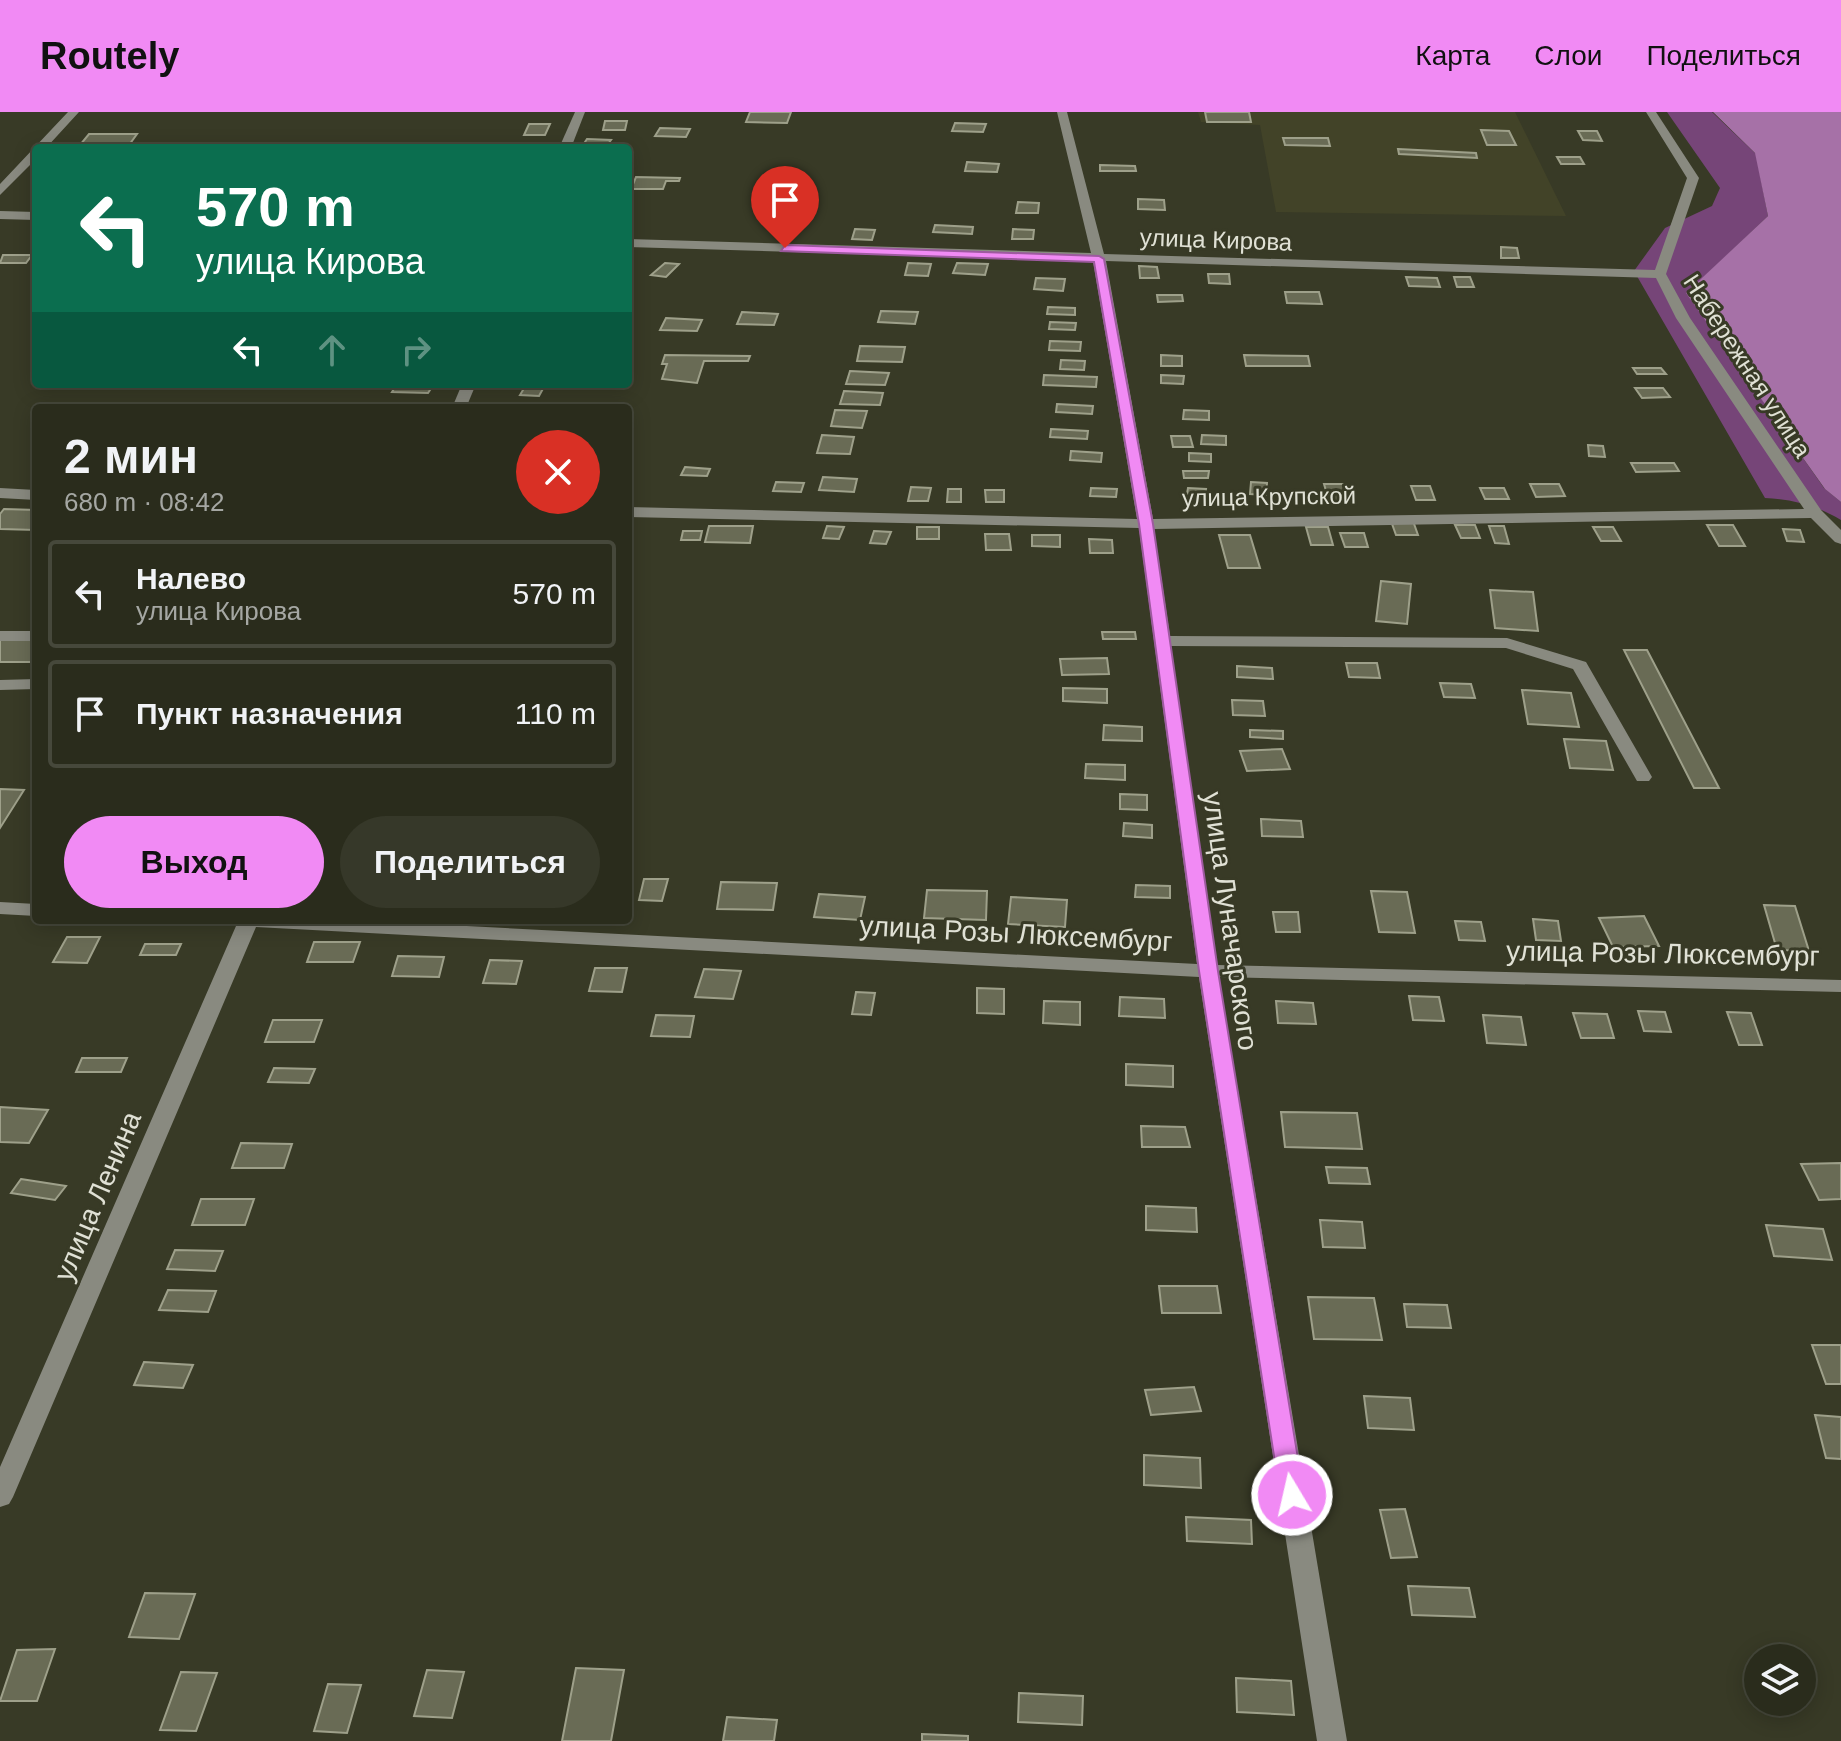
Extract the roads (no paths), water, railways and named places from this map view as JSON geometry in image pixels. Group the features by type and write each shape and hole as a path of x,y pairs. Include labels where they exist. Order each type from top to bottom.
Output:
{"street":[{"path":"44,144 74,112"},
{"path":"567,144 580,112"},
{"name":"улица Луначарского","path":"1062,112 1099,259 1146,524 1208,971 1332,1741"},
{"name":"Набережная улица","path":"1651,112 1693,178 1660,274 1683,318 1815,513 1841,539"},
{"path":"0,191 32,156"},
{"path":"0,215 32,216"},
{"name":"улица Кирова","path":"632,243 1660,274"},
{"path":"0,493 32,495"},
{"name":"улица Крупской","path":"632,512 1146,524 1815,513"},
{"path":"0,636 32,636"},
{"path":"1163,641 1507,643 1580,666 1643,777"},
{"path":"0,685 32,684"},
{"path":"0,908 32,910"},
{"name":"улица Ленина","path":"0,1497 247,924"},
{"name":"улица Розы Люксембург","path":"324,924 1208,971 1841,986"}]}
